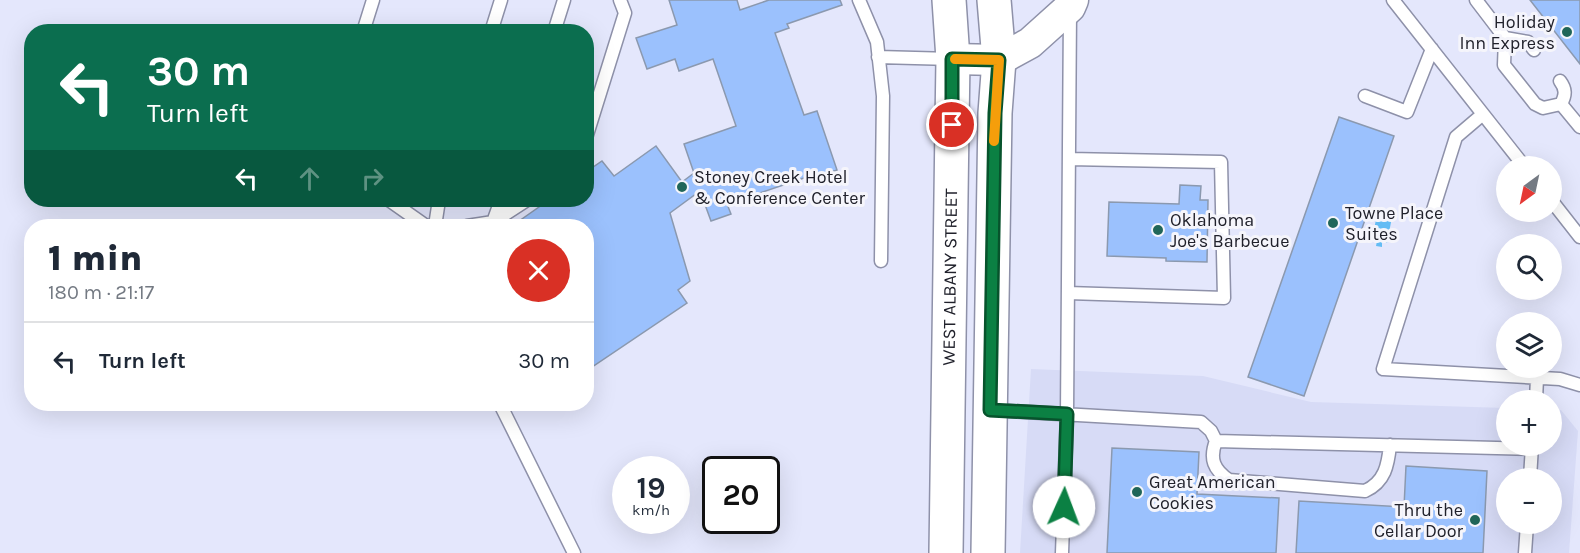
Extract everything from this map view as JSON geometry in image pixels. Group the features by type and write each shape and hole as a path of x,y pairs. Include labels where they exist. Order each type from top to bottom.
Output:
{"main road":[{"name":"WEST ALBANY STREET","path":"945,553 952,59 949,0"},
{"path":"988,553 995,113 999,60 994,0"}],"street":[{"path":"952,59 999,60 1030,43 1072,3"}],"lane":[{"path":"366,24 373,0"},
{"path":"494,24 501,0"},
{"path":"556,24 564,0"},
{"path":"594,112 625,13 620,0"},
{"path":"859,0 877,42 883,96 881,261"},
{"path":"1393,0 1516,156"},
{"path":"1476,0 1505,38 1504,65 1535,104 1543,108 1561,104 1566,95 1560,81"},
{"path":"1062,553 1067,414 1072,3"},
{"path":"1505,38 1528,42 1534,50"},
{"path":"1365,96 1407,112 1432,49"},
{"path":"878,57 952,59"},
{"path":"1561,104 1580,127"},
{"path":"1483,114 1456,137 1383,369 1496,376"},
{"path":"1068,293 1224,298 1221,162 1069,159"},
{"path":"399,207 416,219"},
{"path":"498,219 516,207"},
{"path":"1562,214 1580,237"},
{"path":"1536,390 1537,378 1560,380 1580,386"},
{"path":"990,410 1201,422 1211,431 1216,441 1212,462 1221,475 1229,480 1365,491 1372,488 1388,468 1390,446"},
{"path":"503,411 574,553"},
{"path":"1216,441 1496,447"},
{"path":"1525,553 1526,534"}],"shaded area":[{"path":"1031,369 1203,376 1311,402 1496,408 1496,456 1562,456 1562,411 1578,431 1569,553 1020,553"}],"water":[{"path":"1378,209 1393,212 1387,243 1382,242 1382,247 1376,246 1377,241 1372,240"}],"building":[{"name":"Stoney Creek Hotel & Conference Center","path":"669,0 737,0 740,10 769,0 840,0 842,5 787,24 789,28 775,33 804,115 817,111 837,170 808,180 807,177 727,204 731,214 711,221 700,191 670,213 690,281 678,290 687,303 594,366 594,219 522,219 539,207 594,207 594,166 602,161 614,176 656,146 682,182 694,173 684,144 736,126 713,59 679,71 675,59 647,69 636,38 677,25"},
{"name":"Holiday Inn Express","path":"1530,0 1580,0 1580,64"},
{"name":"Towne Place Suites","path":"1339,117 1394,136 1304,396 1248,377"},
{"name":"Oklahoma Joe's Barbecue","path":"1180,185 1201,186 1200,200 1208,200 1207,262 1107,256 1109,202 1179,204"},
{"path":"1112,448 1199,452 1197,494 1279,498 1276,553 1107,553"},
{"path":"1406,466 1487,471 1483,553 1296,553 1299,501 1404,507"}],"slow traffic":[{"path":"955,59 999,60 994,141"}],"place":[{"name":"Holiday Inn Express","path":"1567,32"},
{"name":"Stoney Creek Hotel & Conference Center","path":"682,187"},
{"name":"Towne Place Suites","path":"1333,223"},
{"name":"Oklahoma Joe's Barbecue","path":"1158,230"},
{"name":"Great American Cookies","path":"1137,492"},
{"name":"Thru the Cellar Door","path":"1475,520"}],"route":[{"path":"952,125 952,59 999,60 995,113 990,410 1067,414 1064,507"}]}
